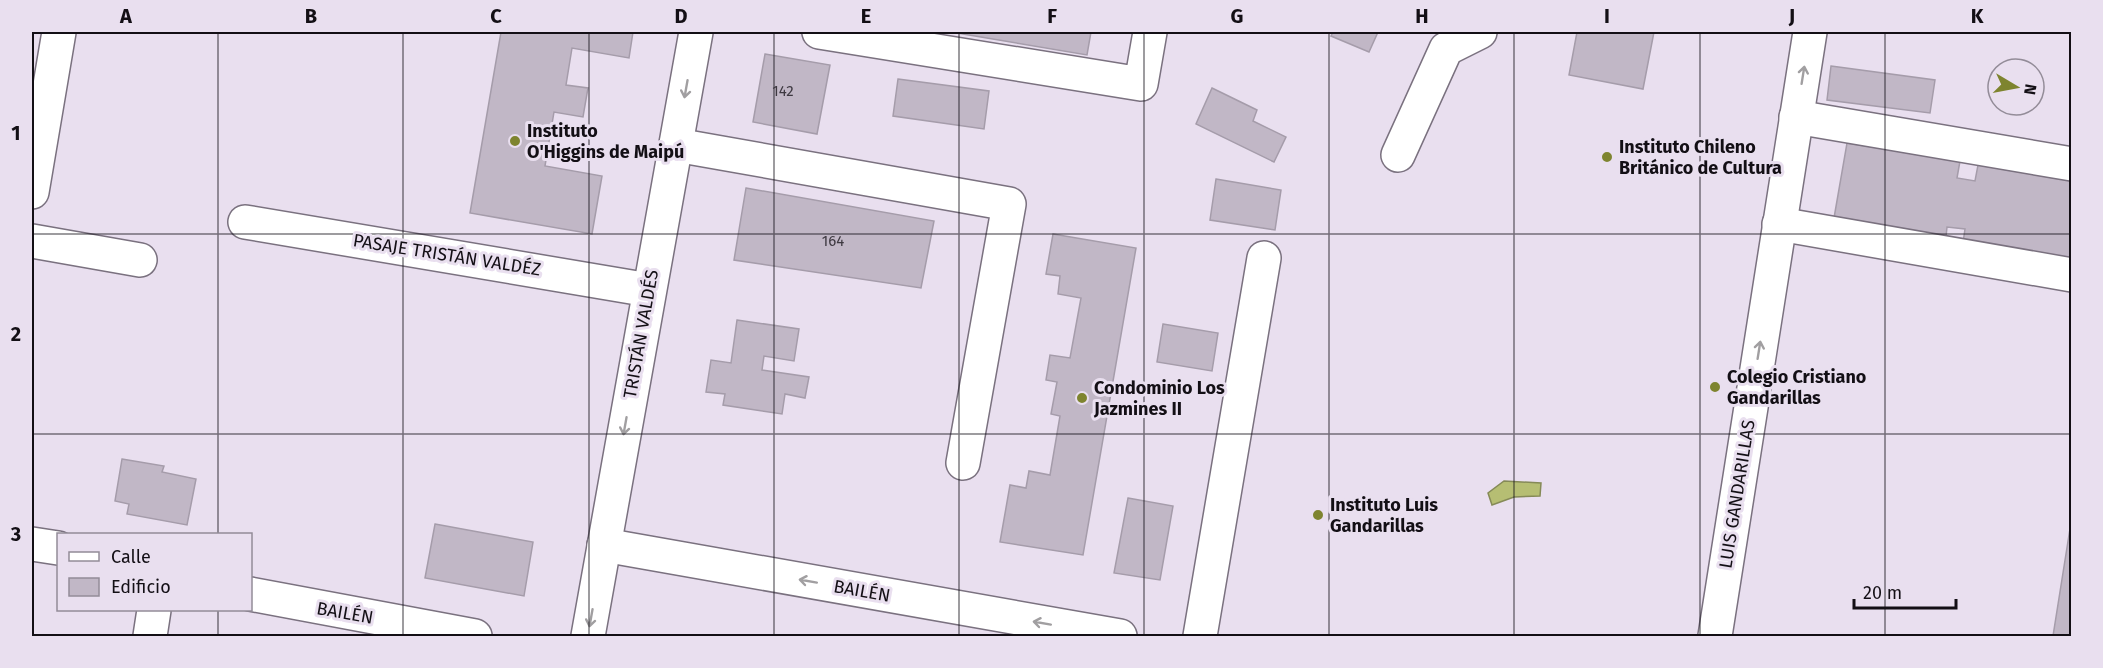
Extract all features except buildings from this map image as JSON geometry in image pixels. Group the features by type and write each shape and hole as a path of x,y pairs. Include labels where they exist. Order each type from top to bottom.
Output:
{"street":[{"path":"32,192 59,32"},
{"name":"TRISTÁN VALDÉS","path":"588,636 696,32"},
{"path":"819,32 1141,84 1150,32"},
{"path":"1398,155 1446,49 1480,32"},
{"name":"LUIS GANDARILLAS","path":"1715,636 1810,32"},
{"path":"1796,117 2072,164"},
{"path":"676,145 1009,204 963,463"},
{"name":"PASAJE TRISTÁN VALDÉZ","path":"245,222 649,290"},
{"path":"1779,224 2072,275"},
{"path":"32,241 140,260"},
{"path":"1200,636 1264,258"},
{"path":"32,544 57,548"},
{"name":"BAILÉN","path":"604,545 1120,636"},
{"name":"BAILÉN","path":"252,594 475,636"},
{"path":"150,636 154,611"}],"shaded area":[{"path":"1504,481 1541,483 1540,496 1514,497 1492,505 1488,493"}],"place":[{"name":"Instituto O'Higgins de Maipú","path":"515,141"},
{"name":"Instituto Chileno Británico de Cultura","path":"1607,157"},
{"name":"Colegio Cristiano Gandarillas","path":"1715,387"},
{"name":"Condominio Los Jazmines II","path":"1082,398"},
{"name":"Instituto Luis Gandarillas","path":"1318,515"}]}
